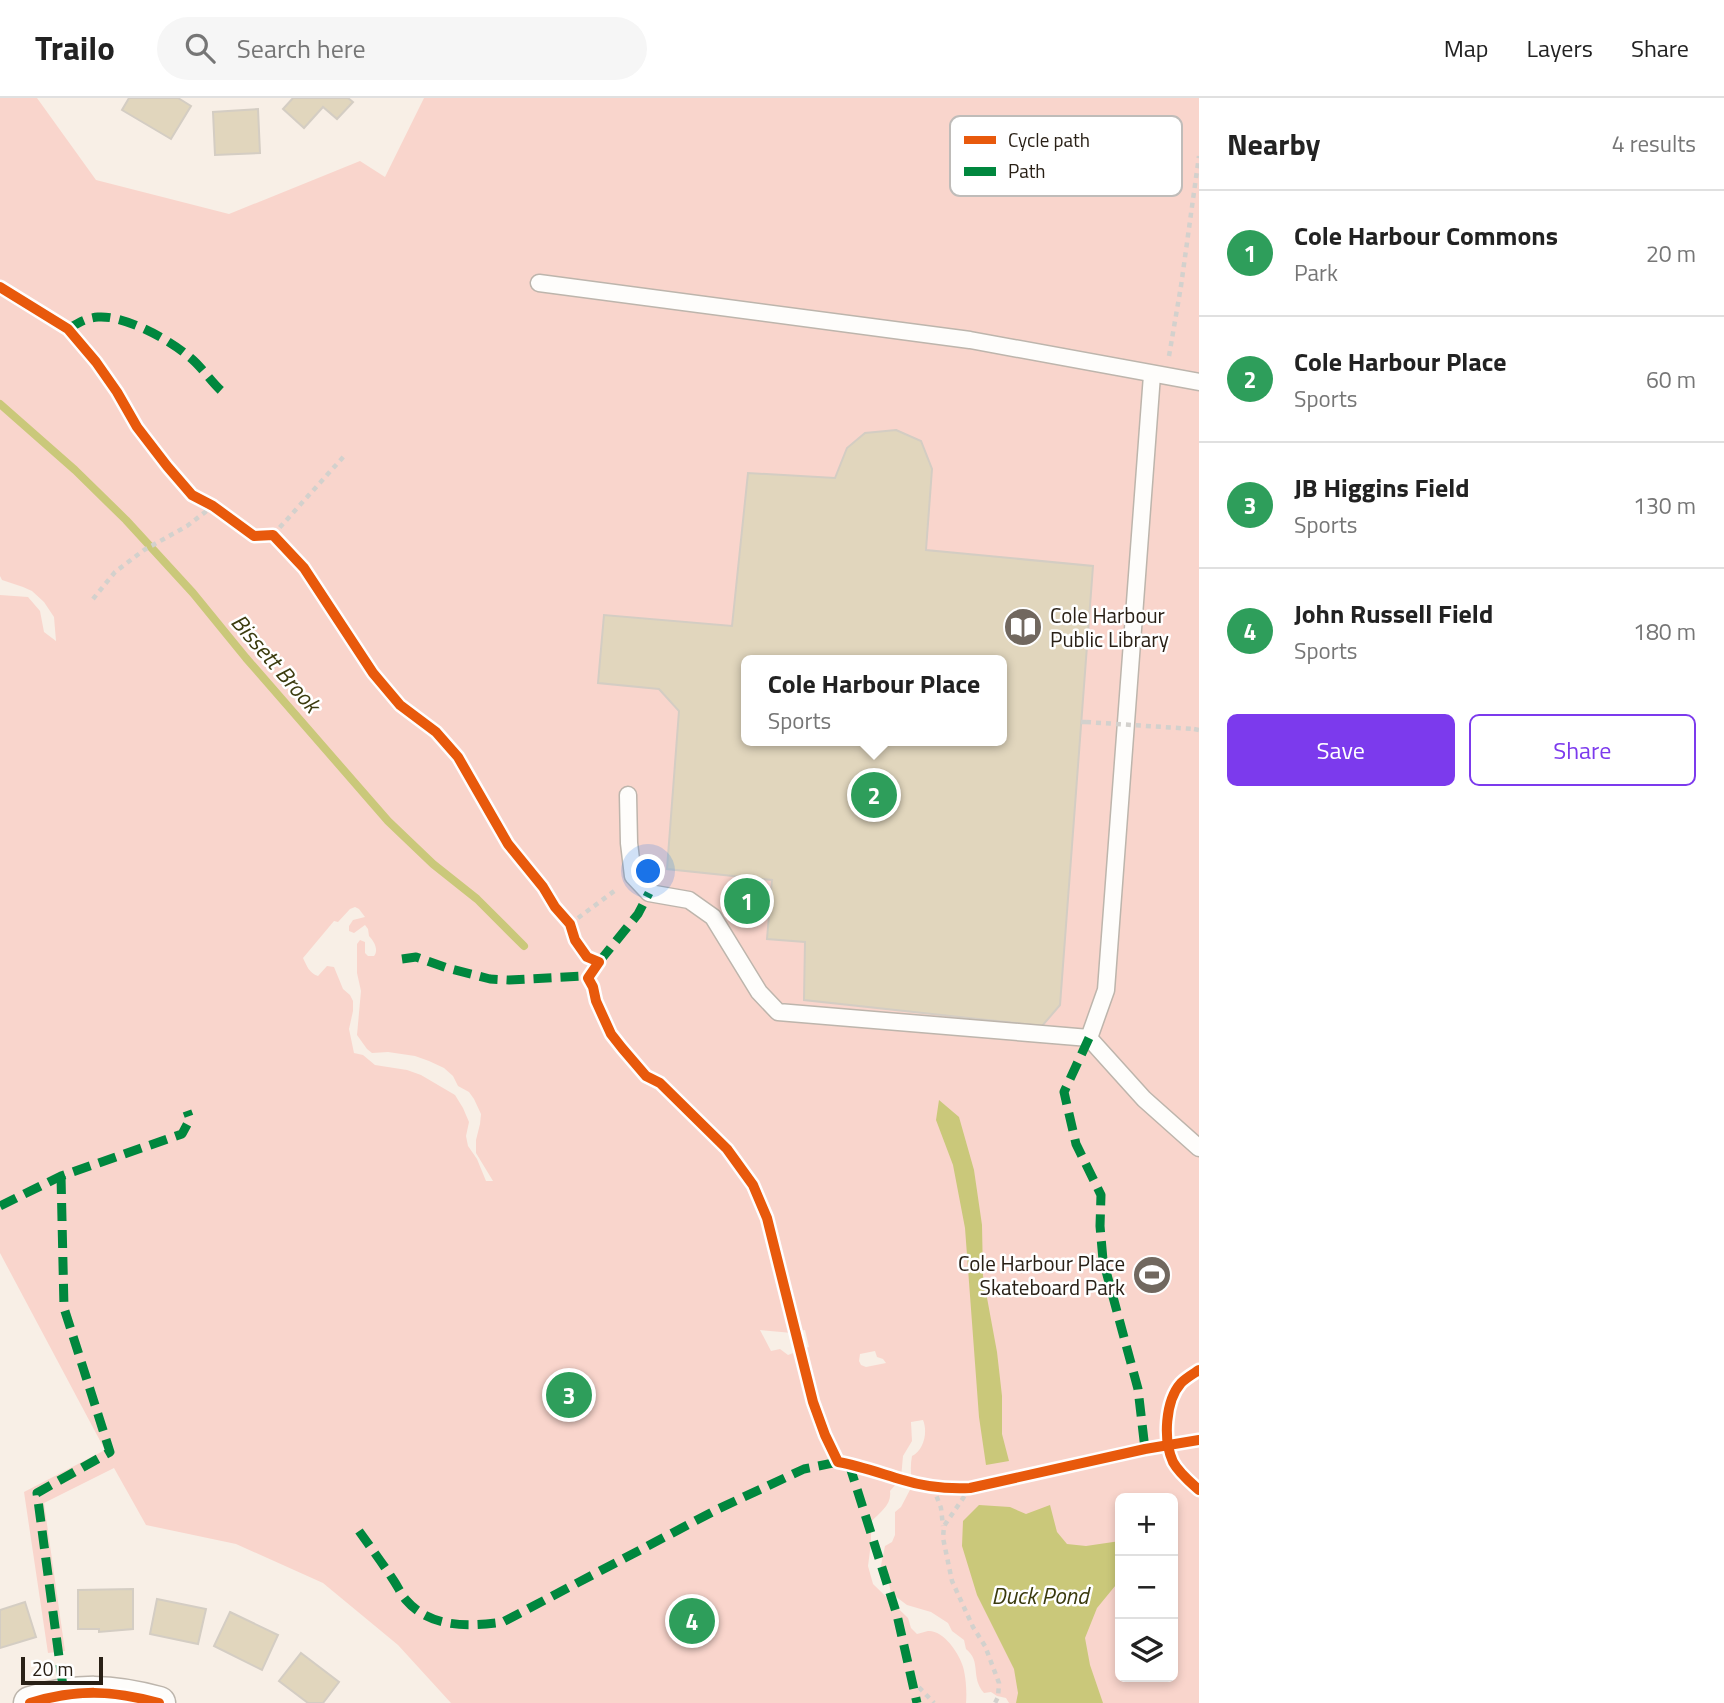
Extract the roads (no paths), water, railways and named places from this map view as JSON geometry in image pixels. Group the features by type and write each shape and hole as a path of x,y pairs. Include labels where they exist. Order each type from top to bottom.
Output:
{"street":[{"path":"30,1703 64,1694 96,1692 159,1703"}],"lane":[{"path":"539,284 970,340 1199,382"},
{"path":"1089,1038 1106,990 1159,376"},
{"path":"628,795 633,876 649,893 689,900 713,917 759,992 778,1012 1089,1038 1144,1099 1199,1148"}],"water":[{"path":"939,1100 959,1117 974,1170 982,1225 983,1276 997,1352 1002,1396 1002,1434 1009,1461 986,1465 979,1417 965,1228 953,1165 936,1120"},
{"name":"Duck Pond","path":"979,1505 1010,1507 1026,1514 1050,1505 1057,1532 1067,1544 1086,1546 1115,1542 1115,1586 1097,1608 1085,1638 1090,1665 1103,1703 1016,1703 1018,1693 1014,1669 977,1595 962,1546 963,1521"}],"waterway":[{"name":"Bissett Brook","path":"0,404 75,470 126,520 193,593 388,821 433,864 477,899 524,946"}],"place":[{"name":"Cole Harbour Public Library","path":"1023,627"},
{"name":"Cole Harbour Place","path":"874,795"},
{"name":"Cole Harbour Commons","path":"747,901"},
{"name":"Cole Harbour Place Skateboard Park","path":"1152,1275"},
{"name":"JB Higgins Field","path":"569,1395"},
{"name":"John Russell Field","path":"692,1621"}]}
